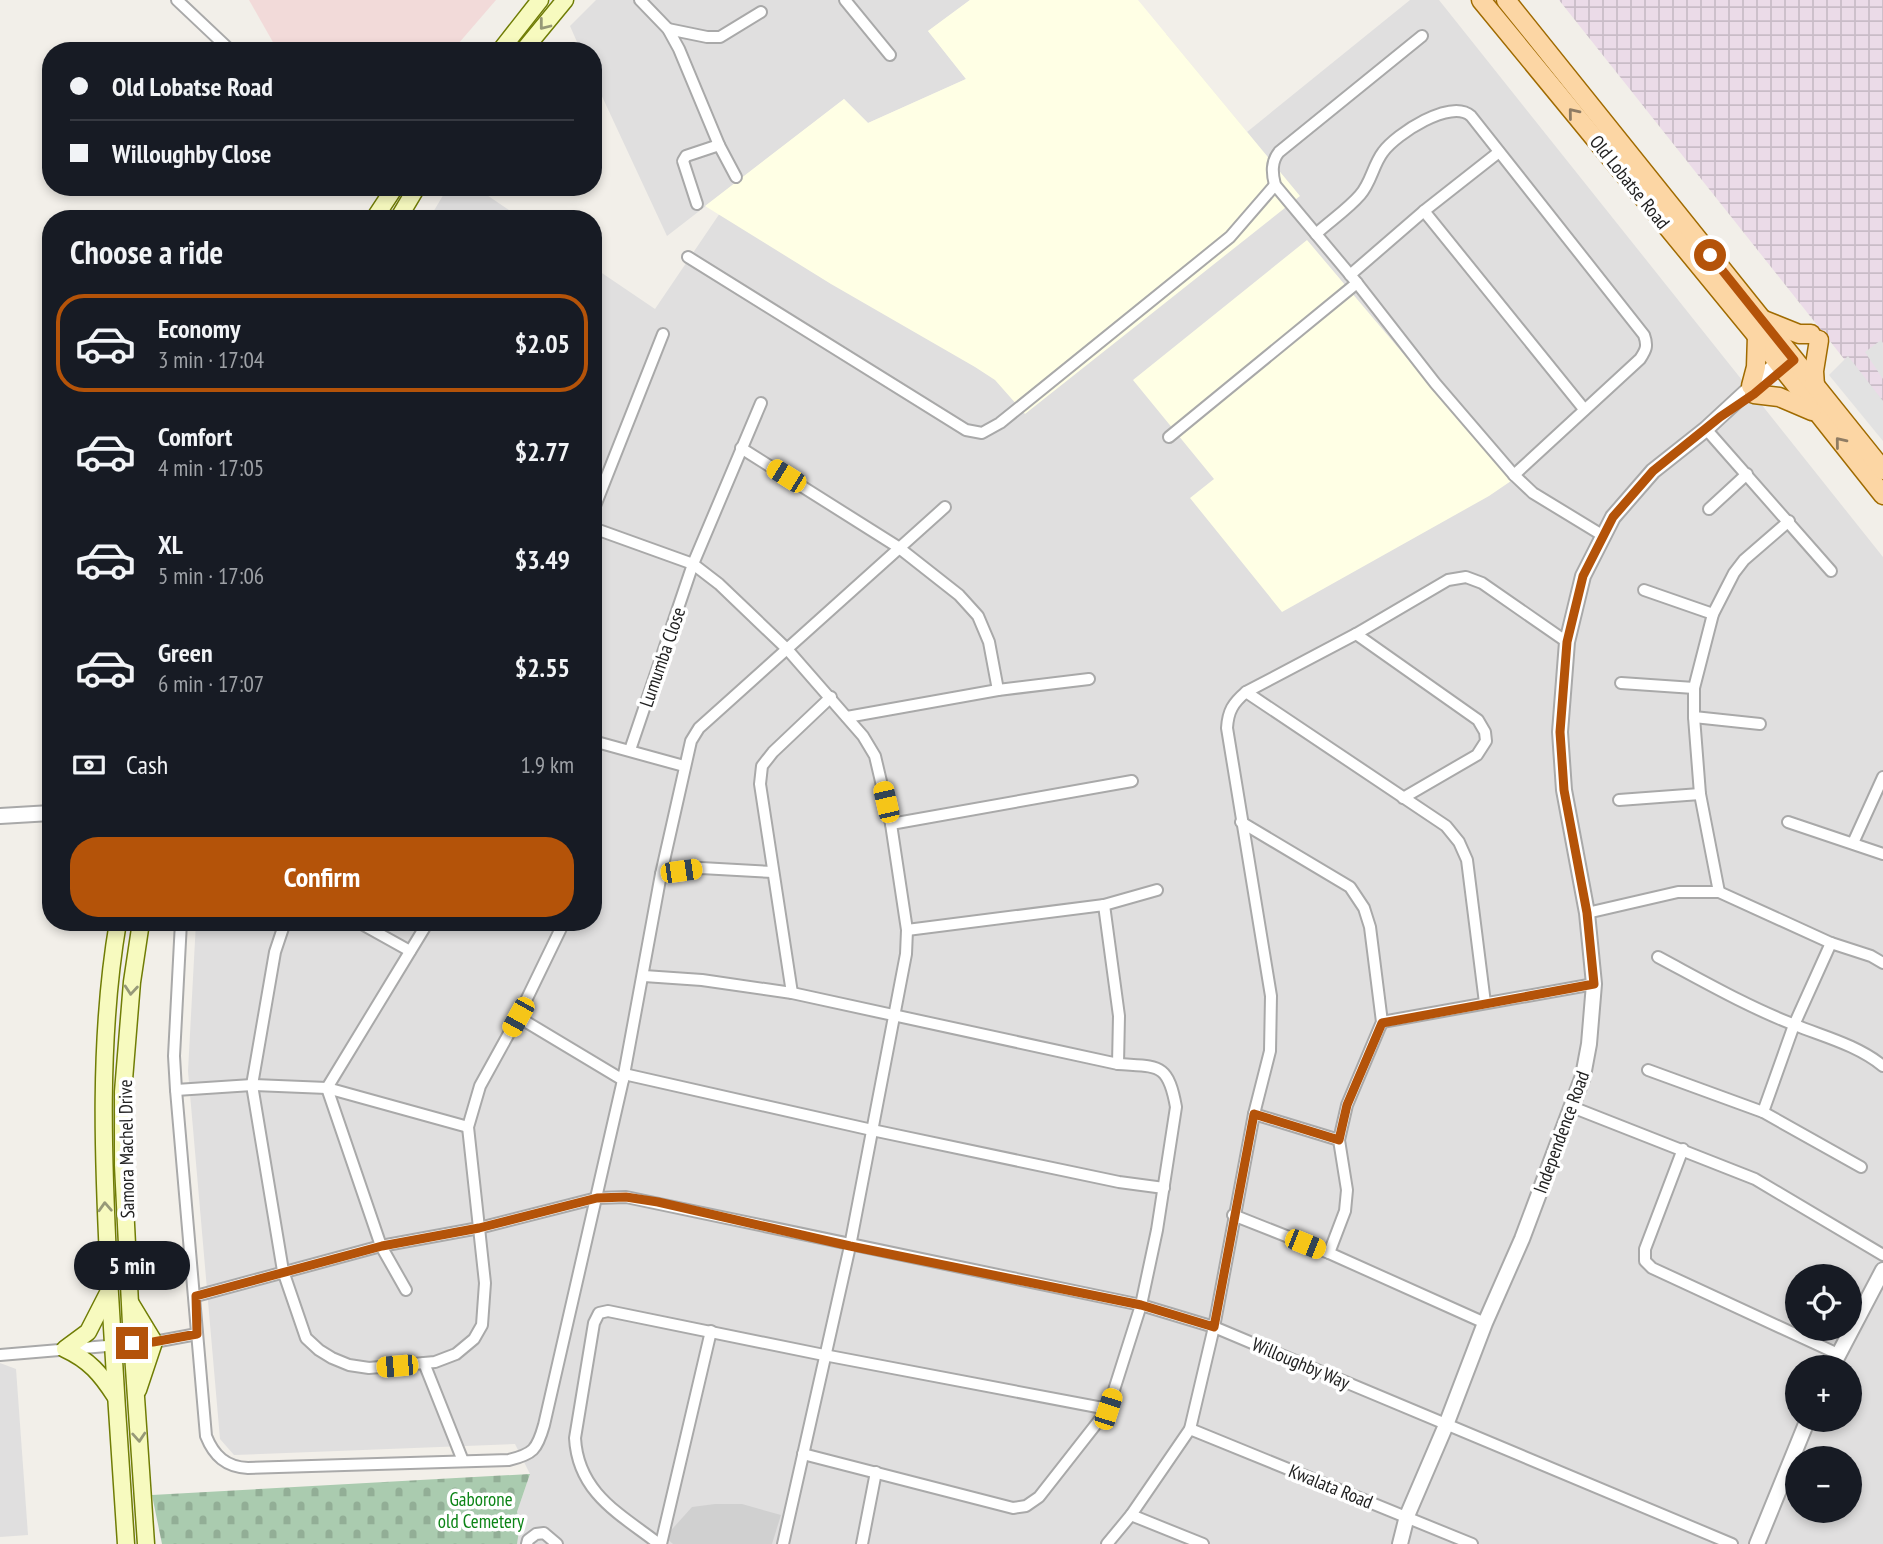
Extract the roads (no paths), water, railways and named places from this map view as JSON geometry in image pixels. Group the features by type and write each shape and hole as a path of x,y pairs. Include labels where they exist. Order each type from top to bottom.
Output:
{"main road":[{"path":"507,42 540,0"},
{"path":"530,42 565,0"},
{"name":"Old Lobatse Road","path":"1506,0 1786,362 1818,414 1883,495"},
{"name":"Old Lobatse Road","path":"1483,1 1759,328"},
{"path":"1815,386 1815,337 1759,328 1752,390 1779,397 1818,414"},
{"name":"Old Lobatse Road","path":"1786,362 1815,386 1883,470"},
{"name":"Samora Machel Drive","path":"116,931 112,958 104,1091 103,1165 126,1544"},
{"name":"Samora Machel Drive","path":"140,931 131,982 123,1092 123,1165 146,1544"},
{"path":"65,1349 88,1332 110,1287"},
{"path":"131,1304 153,1342 136,1395"},
{"path":"65,1349 77,1354 97,1369 116,1399"}],"street":[{"path":"177,0 221,42"},
{"path":"640,0 668,29 736,177"},
{"path":"845,0 890,55"},
{"path":"668,29 720,37 761,12"},
{"path":"1422,36 1279,152 1273,168 1275,185 1354,279 1435,383 1514,475 1533,492 1602,535"},
{"path":"1316,234 1360,196 1383,152 1399,136 1423,121 1451,111 1468,113 1644,335 1646,349 1640,359 1514,475"},
{"path":"697,204 684,158 719,145"},
{"path":"1169,437 1354,279 1424,211 1499,152"},
{"path":"688,257 967,430 982,433 1000,423 1230,237 1275,185"},
{"path":"1424,211 1584,409"},
{"path":"602,488 663,334"},
{"name":"Independence Road","path":"1400,1544 1407,1516 1522,1239 1573,1107 1587,1055 1594,984 1587,913 1564,790 1560,732 1567,642 1583,576 1613,517 1653,471 1786,362"},
{"name":"Lumumba Close","path":"630,750 693,564 761,403"},
{"path":"1706,429 1831,571"},
{"path":"741,448 898,547 958,596 978,616 989,642 998,690"},
{"path":"1709,509 1747,474"},
{"path":"181,931 174,1056 206,1436 211,1449 222,1460 235,1467 463,1461 517,1458 533,1451 540,1442 624,1077 661,874 691,741 699,728 945,507"},
{"path":"1718,892 1700,794 1694,688 1713,614 1734,573 1744,560 1789,521"},
{"path":"602,531 693,564 719,584 787,649 831,697 863,736 875,756 891,824 907,930 906,954 850,1246 783,1544"},
{"path":"1107,1544 1131,1515 1190,1429 1214,1327 1254,1114 1270,1051 1271,996 1241,822 1227,728 1228,713 1234,702 1246,692 1356,634 1448,580 1466,577 1482,583 1567,642"},
{"path":"1644,590 1713,614"},
{"path":"1356,634 1478,719 1485,732 1486,741 1477,755 1403,798"},
{"path":"847,717 998,690 1089,679"},
{"path":"1621,683 1694,688"},
{"path":"1246,692 1446,826 1460,842 1467,860 1485,1003"},
{"path":"792,993 760,784 762,766 773,752 831,697"},
{"path":"1694,717 1760,724"},
{"path":"602,743 684,766"},
{"path":"1853,843 1883,777"},
{"path":"891,824 1132,781"},
{"path":"1619,800 1700,794"},
{"path":"0,816 42,814"},
{"path":"1241,822 1350,887 1364,908 1370,927 1382,1023 1347,1105 1339,1140 1347,1189 1345,1211 1329,1253"},
{"path":"1788,822 1883,854"},
{"path":"661,874 701,868 772,872"},
{"path":"907,930 1104,905 1157,890"},
{"path":"1587,913 1678,892 1718,892 1830,943 1871,956 1883,963"},
{"path":"1104,905 1119,1016 1118,1064"},
{"path":"282,931 275,952 252,1085 283,1271 306,1338 319,1350 349,1365 369,1368 435,1362 456,1354 474,1339 482,1325 485,1283 468,1127 480,1086 518,1017 560,931"},
{"path":"374,931 410,951"},
{"path":"327,1088 422,931"},
{"path":"1763,1112 1794,1025 1830,943"},
{"path":"1658,957 1794,1025 1871,1056 1883,1066"},
{"path":"644,976 702,980 792,993 1118,1064 1156,1067 1166,1073 1173,1089 1176,1107 1164,1188 1141,1305 1108,1409 1039,1497 1026,1506 1013,1508 803,1454"},
{"path":"1382,1023 1594,984"},
{"path":"518,1017 624,1077 1119,1182 1164,1188"},
{"path":"1648,1070 1763,1112 1861,1167"},
{"path":"176,1090 252,1085 327,1088 468,1127"},
{"path":"327,1088 382,1246 406,1290"},
{"path":"1573,1107 1755,1179 1883,1255"},
{"path":"1254,1114 1339,1140"},
{"path":"1683,1149 1645,1249 1645,1261 1653,1268 1823,1355"},
{"name":"Willoughby Way","path":"196,1296 382,1246 479,1228 597,1198 626,1197 658,1202 850,1246 1141,1305 1214,1327 1732,1544"},
{"path":"1233,1215 1329,1253 1485,1323"},
{"path":"1838,1355 1881,1278"},
{"path":"711,1331 660,1544 610,1508 593,1489 576,1457 575,1438 594,1323 599,1313 608,1311 711,1331 824,1355 1108,1409"},
{"path":"0,1355 153,1342 197,1334"},
{"path":"424,1363 463,1461"},
{"name":"Kwalata Road","path":"1190,1429 1472,1544"},
{"path":"1757,1544 1803,1432"},
{"path":"862,1544 876,1472"},
{"path":"1131,1515 1203,1544"},
{"path":"527,1544 536,1534 544,1533 557,1544"}],"park label":[{"name":"Gaborone old Cemetery","path":"481,1510"}]}
